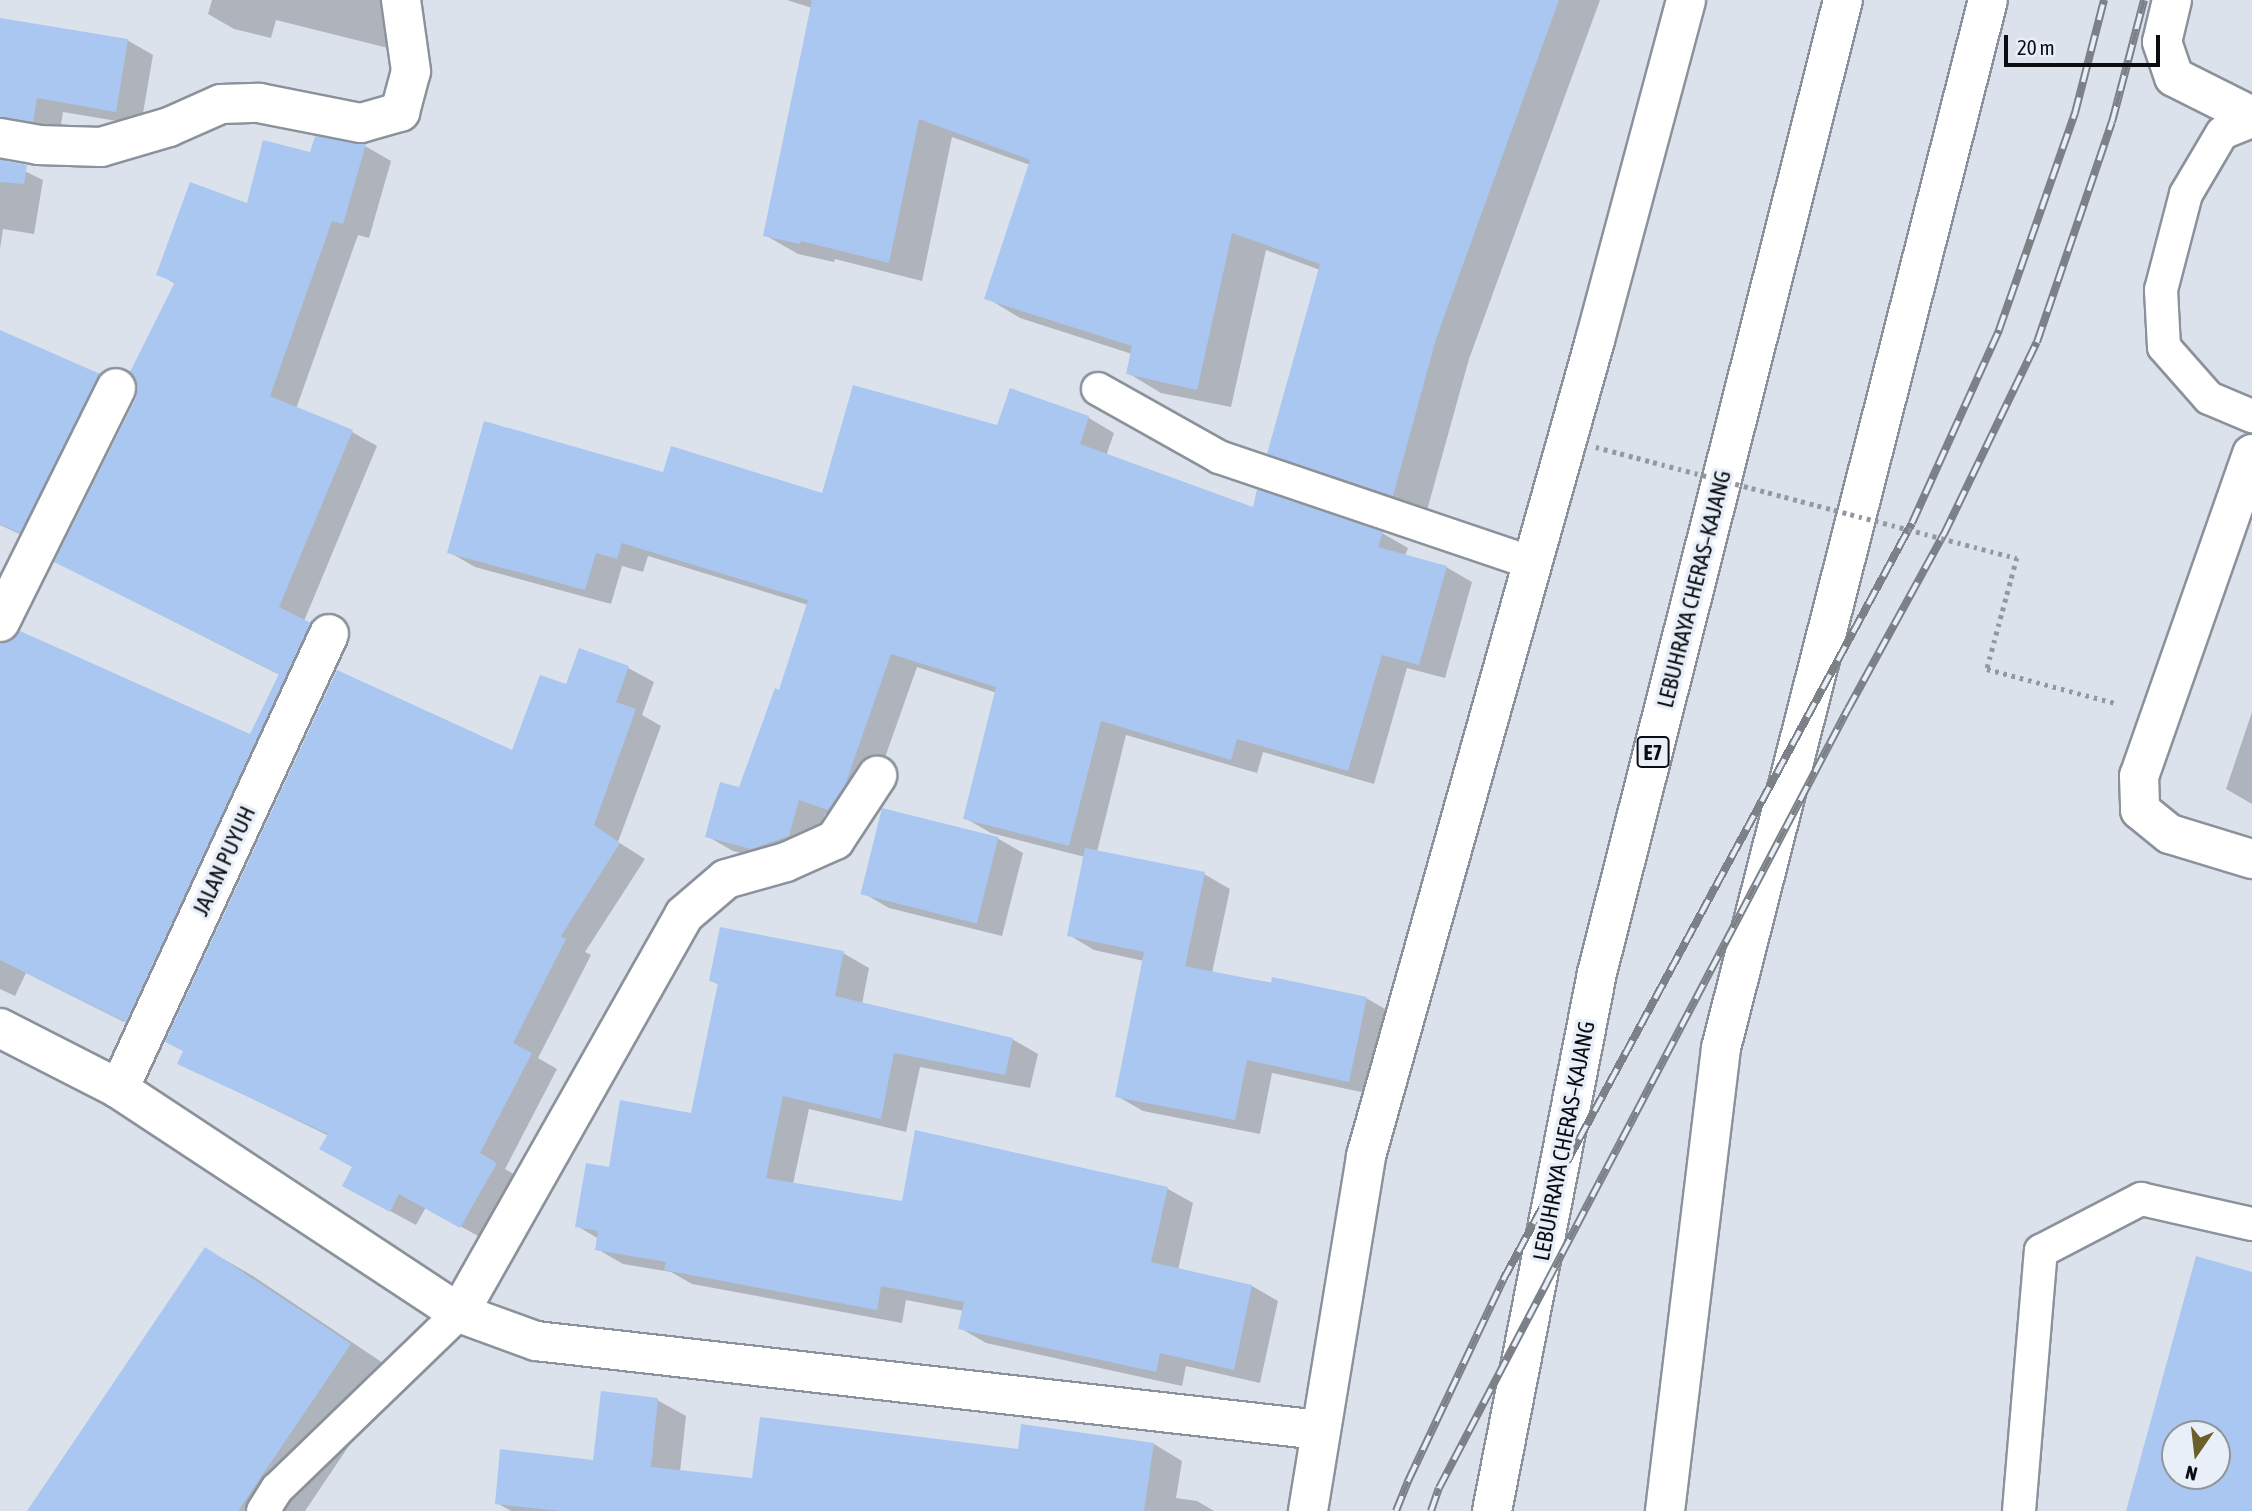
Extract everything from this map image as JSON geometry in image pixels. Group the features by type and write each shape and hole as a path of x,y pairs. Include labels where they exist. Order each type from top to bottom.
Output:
{"main road":[{"path":"0,138 38,145 101,147 169,127 221,104 259,103 361,122 400,112 411,71 401,0"},
{"path":"1308,1511 1366,1156 1686,0"},
{"name":"LEBUHRAYA CHERAS–KAJANG","path":"1492,1511 1597,973 1843,0"},
{"path":"1665,1511 1721,1048 1987,0"},
{"path":"2172,0 2162,42 2174,77 2252,118"},
{"path":"0,622 116,388"},
{"path":"2252,454 2140,776 2140,810 2170,834 2252,859"},
{"name":"JALAN PUYUH","path":"119,1089 329,634"},
{"path":"459,1313 684,915 726,879 786,862 835,839 877,776"},
{"path":"0,1028 119,1089 459,1313 536,1341 1320,1430"}],"lane":[{"path":"2252,118 2221,133 2186,194 2161,290 2164,347 2209,398 2252,416"},
{"path":"1098,389 1219,457 1532,563"},
{"path":"2019,1511 2041,1251 2141,1199 2252,1224"},
{"path":"263,1511 277,1489 459,1313"}],"path":[{"path":"1595,447 2017,558 1987,669 2161,715"}],"building":[{"path":"812,0 1559,0 1436,339 1393,496 1267,454 1320,264 1232,233 1197,390 1126,374 1132,346 984,299 1030,160 919,119 889,263 801,241 800,244 763,236"},
{"path":"0,18 128,39 116,112 37,98 33,122 0,117"},
{"path":"315,136 366,144 343,224 332,221 270,396 353,430 279,607 311,623 126,1022 0,960 0,644 11,641 20,631 250,734 279,674 54,562 136,398 138,386 130,372 175,282 156,275 190,182 247,203 263,140 310,152"},
{"path":"0,160 27,165 24,184 0,182"},
{"path":"0,330 100,374 20,533 0,524"},
{"path":"853,385 997,425 1010,388 1089,416 1080,444 1253,507 1257,489 1383,532 1378,547 1447,566 1419,665 1382,655 1348,771 1237,739 1231,760 1101,721 1069,846 963,819 996,687 891,654 845,785 828,810 799,800 789,836 751,849 705,837 720,782 739,787 775,688 779,690 808,600 622,543 617,559 596,553 585,590 447,553 484,421 663,472 671,446 822,493"},
{"path":"579,648 629,666 616,702 636,709 594,825 620,843 561,936 566,939 513,1043 532,1053 480,1153 497,1163 460,1228 399,1194 390,1212 342,1186 352,1167 319,1149 328,1134 177,1064 183,1051 165,1042 337,670 512,750 540,675 566,684"},
{"path":"882,808 998,837 977,923 860,894"},
{"path":"1085,848 1205,872 1185,966 1271,983 1272,977 1367,997 1349,1082 1247,1060 1235,1120 1115,1097 1144,952 1067,936"},
{"path":"720,927 844,951 835,996 1013,1038 1005,1075 894,1053 881,1119 783,1096 766,1178 902,1201 915,1130 1168,1187 1151,1262 1252,1285 1234,1370 1160,1353 1156,1372 958,1329 964,1302 881,1286 877,1310 664,1270 666,1262 595,1250 598,1231 575,1227 586,1163 609,1167 620,1100 691,1113 718,983 709,981"},
{"path":"205,1247 351,1344 238,1511 27,1511"},
{"path":"2196,1256 2252,1272 2252,1511 2126,1511"},
{"path":"601,1391 658,1398 651,1467 752,1478 760,1417 1018,1449 1021,1424 1154,1443 1144,1511 560,1511 495,1504 500,1449 593,1460"}],"railway":[{"path":"1396,1511 1503,1280 1912,523 1999,330 2075,113 2104,0"},
{"path":"1431,1511 1439,1488 1547,1282 1848,709 1944,534 2037,342 2112,122 2144,0"}]}
